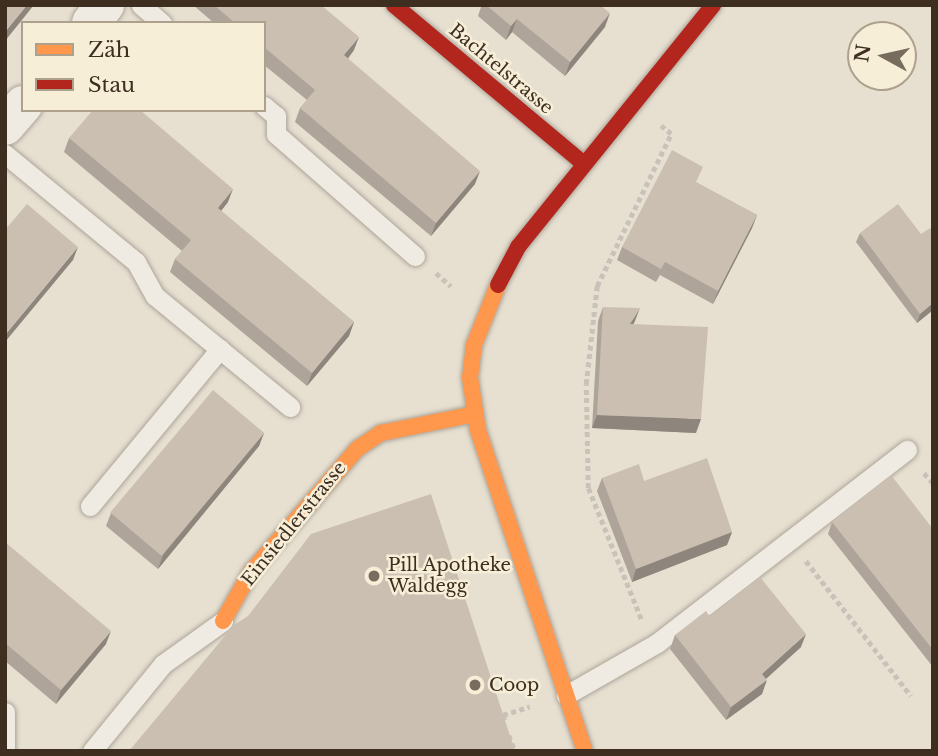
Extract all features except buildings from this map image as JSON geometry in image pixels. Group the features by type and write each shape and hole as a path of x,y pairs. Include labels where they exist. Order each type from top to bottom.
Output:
{"street":[{"path":"93,21 105,5"},
{"name":"Bachtelstrasse","path":"394,5 583,163"},
{"path":"585,751 517,558 475,414 470,378 483,314 517,247 713,5"},
{"path":"5,126 21,107"},
{"name":"Einsiedlerstrasse","path":"223,621 251,572 357,449 381,433 475,414"}],"lane":[{"path":"141,5 160,21"},
{"path":"266,108 276,116 276,134 415,256"},
{"path":"5,154 136,262 155,296 290,407"},
{"path":"90,506 220,349"},
{"path":"566,695 648,649 907,450"},
{"name":"Einsiedlerstrasse","path":"92,751 163,664 223,621"},
{"path":"5,712 5,751"}],"path":[{"path":"630,597 588,488 586,384 597,286 671,134 633,103"},
{"path":"437,275 451,286"},
{"path":"791,541 911,696"},
{"path":"515,751 503,715 531,706"}],"traffic: slow":[{"path":"498,285 474,345 470,378 478,430 585,751"},
{"path":"223,621 251,572 357,449 381,433 475,414"}],"traffic: jam":[{"path":"394,5 583,163"},
{"path":"498,285 518,247 713,5"}],"place":[{"name":"Pill Apotheke Waldegg","path":"374,576"},
{"name":"Coop","path":"475,685"}]}
